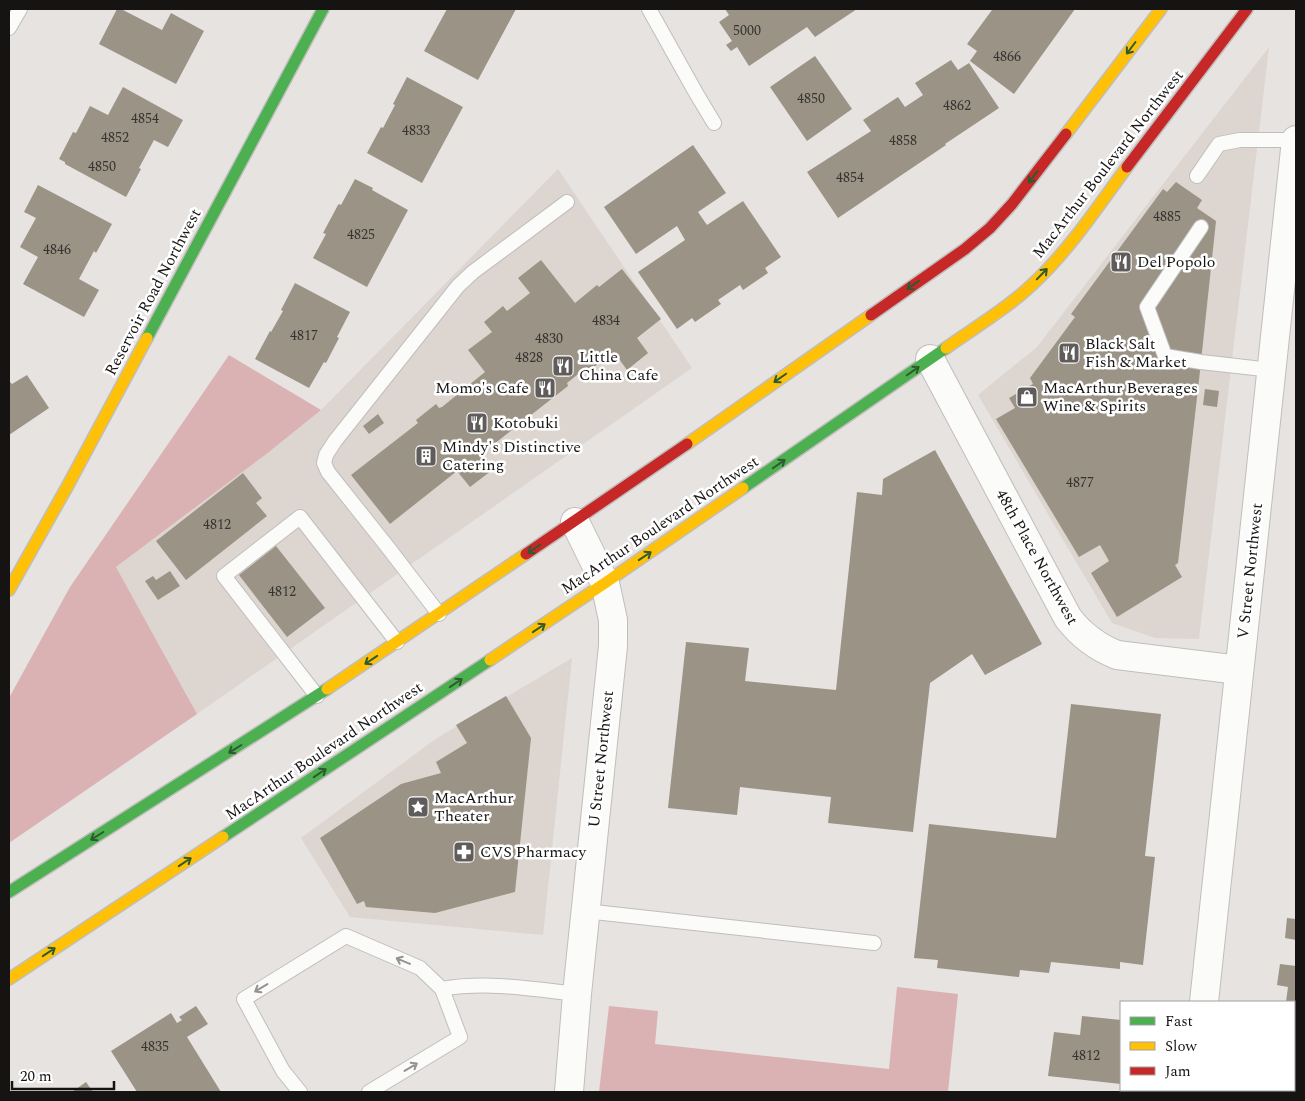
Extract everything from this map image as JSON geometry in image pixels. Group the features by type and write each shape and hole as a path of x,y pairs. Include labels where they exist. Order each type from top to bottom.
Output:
{"main road":[{"name":"Reservoir Road Northwest","path":"9,590 67,487 323,9"},
{"path":"9,892 317,696 439,614 965,249 990,228 1012,204 1161,9"},
{"name":"MacArthur Boulevard Northwest","path":"9,979 605,583 1008,304 1038,279 1065,250 1247,9"}],"street":[{"name":"V Street Northwest","path":"1204,1001 1272,370 1286,329 1296,140"},
{"name":"48th Place Northwest","path":"930,359 1068,618 1077,630 1103,649 1117,655 1240,670"},
{"name":"U Street Northwest","path":"569,1092 576,994 612,646 613,620 605,583 574,522"}],"lane":[{"path":"9,28 20,9"},
{"path":"649,9 714,123"},
{"path":"1197,176 1219,144 1240,140 1296,140"},
{"path":"439,614 328,472 324,463 326,456 360,408 458,286 473,272 567,202"},
{"path":"1201,227 1148,307 1165,356 1272,370"},
{"path":"317,696 224,576 300,517 397,642"},
{"path":"585,911 874,943"},
{"path":"300,1092 284,1071 244,999 346,936 420,968 442,989 460,1037 369,1092"},
{"path":"442,989 460,986 514,987 576,994"}],"shaded area":[{"path":"1269,47 1199,639 1155,638 1112,623 978,395 1037,347"},
{"path":"558,169 692,368 197,714 116,567 269,452 321,410"},
{"path":"229,355 321,410 269,452 116,567 197,714 9,843 9,698 70,587"},
{"name":"CVS Pharmacy","path":"572,658 543,935 350,917 301,838 437,738"},
{"path":"897,987 958,994 948,1092 599,1092 609,1006 658,1011 655,1044 889,1069"}],"building":[{"path":"117,9 121,9 162,30 171,13 204,31 176,84 99,44"},
{"path":"447,9 516,9 478,80 424,51"},
{"path":"725,9 857,9 815,37 807,27 749,66 737,47 731,51 726,45 732,41 719,22 729,15"},
{"path":"1075,9 1014,94 970,61 977,51 967,44 992,10"},
{"path":"815,56 852,109 807,141 770,87"},
{"path":"951,60 958,70 969,63 999,108 838,218 807,172 871,131 863,120 898,97 905,107 923,95 915,83"},
{"path":"407,77 463,107 422,183 367,153 381,127 383,128"},
{"path":"123,87 183,120 168,147 154,140 126,197 59,159 73,132 76,133 90,106 108,115"},
{"path":"693,145 726,193 698,212 707,225 743,201 781,257 765,268 768,273 743,290 740,285 718,300 721,304 695,322 692,318 677,329 638,272 685,240 677,226 636,254 604,207"},
{"path":"355,179 408,210 367,287 313,258 326,234 323,233"},
{"path":"1176,182 1202,200 1197,208 1216,221 1178,563 1175,565 1182,577 1117,617 1091,573 1109,561 1100,545 1079,557 996,419 1015,408 1009,398 1033,384 1030,378 1075,317 1071,314 1163,189 1167,192"},
{"path":"38,185 112,224 96,253 94,251 79,279 99,290 84,317 23,284 38,257 20,247 36,218 24,212"},
{"path":"541,260 575,303 597,285 599,287 622,269 661,319 637,338 648,353 627,370 614,352 590,370 587,367 567,383 568,386 480,455 491,471 470,487 457,471 390,524 351,475 418,423 416,420 436,404 439,408 442,407 485,372 468,350 492,332 484,322 503,306 507,311 530,293 518,278"},
{"path":"295,283 350,312 326,363 324,362 309,388 255,359 283,311 281,310"},
{"path":"27,375 49,408 9,435 9,383 12,384"},
{"path":"1205,389 1219,391 1217,407 1203,405"},
{"path":"378,414 384,423 369,434 363,426"},
{"path":"935,450 1042,644 985,675 972,654 930,683 913,832 828,823 831,797 740,787 737,815 668,808 686,642 749,648 745,681 836,690 857,492 882,495 883,479"},
{"path":"243,473 262,498 256,503 267,516 186,580 156,541"},
{"path":"276,546 325,608 287,637 239,575"},
{"path":"170,571 180,586 158,600 145,581 153,576 156,580"},
{"name":"CVS Pharmacy","path":"506,696 531,738 515,892 435,913 366,907 364,901 357,904 320,838 401,784 441,773 436,762 467,743 456,725"},
{"path":"1071,704 1161,714 1145,856 1155,857 1143,965 1120,962 1120,969 1051,962 1049,973 1020,970 1019,977 937,968 938,960 914,958 929,824 1056,838"},
{"path":"1287,918 1296,919 1296,940 1285,938"},
{"path":"1280,964 1296,966 1296,1020 1295,1001 1286,1001 1288,987 1277,985"},
{"path":"196,1006 208,1024 187,1037 221,1092 137,1092 111,1051 171,1013 177,1023 182,1020 179,1017"},
{"path":"1082,1016 1120,1020 1120,1084 1048,1076 1054,1032 1080,1035"},
{"path":"1296,1044 1296,1092 1268,1092 1295,1091"},
{"path":"86,1082 93,1092 72,1092"}],"traffic: fast":[{"path":"147,338 323,9"},
{"path":"743,488 946,348"},
{"path":"223,837 490,660"},
{"path":"9,892 327,689"}],"traffic: slow":[{"path":"1066,134 1161,9"},
{"path":"946,348 1028,289 1074,239 1127,167"},
{"path":"687,444 871,315"},
{"path":"9,590 147,338"},
{"path":"490,660 743,488"},
{"path":"327,689 526,554"},
{"path":"9,979 223,837"}],"traffic: jam":[{"path":"1127,167 1247,9"},
{"path":"871,315 965,249 990,228 1012,204 1066,134"},
{"path":"526,554 687,444"}],"place":[{"name":"Del Popolo","path":"1121,262"},
{"name":"Black Salt Fish & Market","path":"1069,353"},
{"name":"Little China Cafe","path":"563,366"},
{"name":"Momo's Cafe","path":"545,388"},
{"name":"MacArthur Beverages Wine & Spirits","path":"1027,397"},
{"name":"Kotobuki","path":"477,423"},
{"name":"Mindy's Distinctive Catering","path":"426,456"},
{"name":"MacArthur Theater","path":"418,807"},
{"name":"CVS Pharmacy","path":"464,852"}]}
